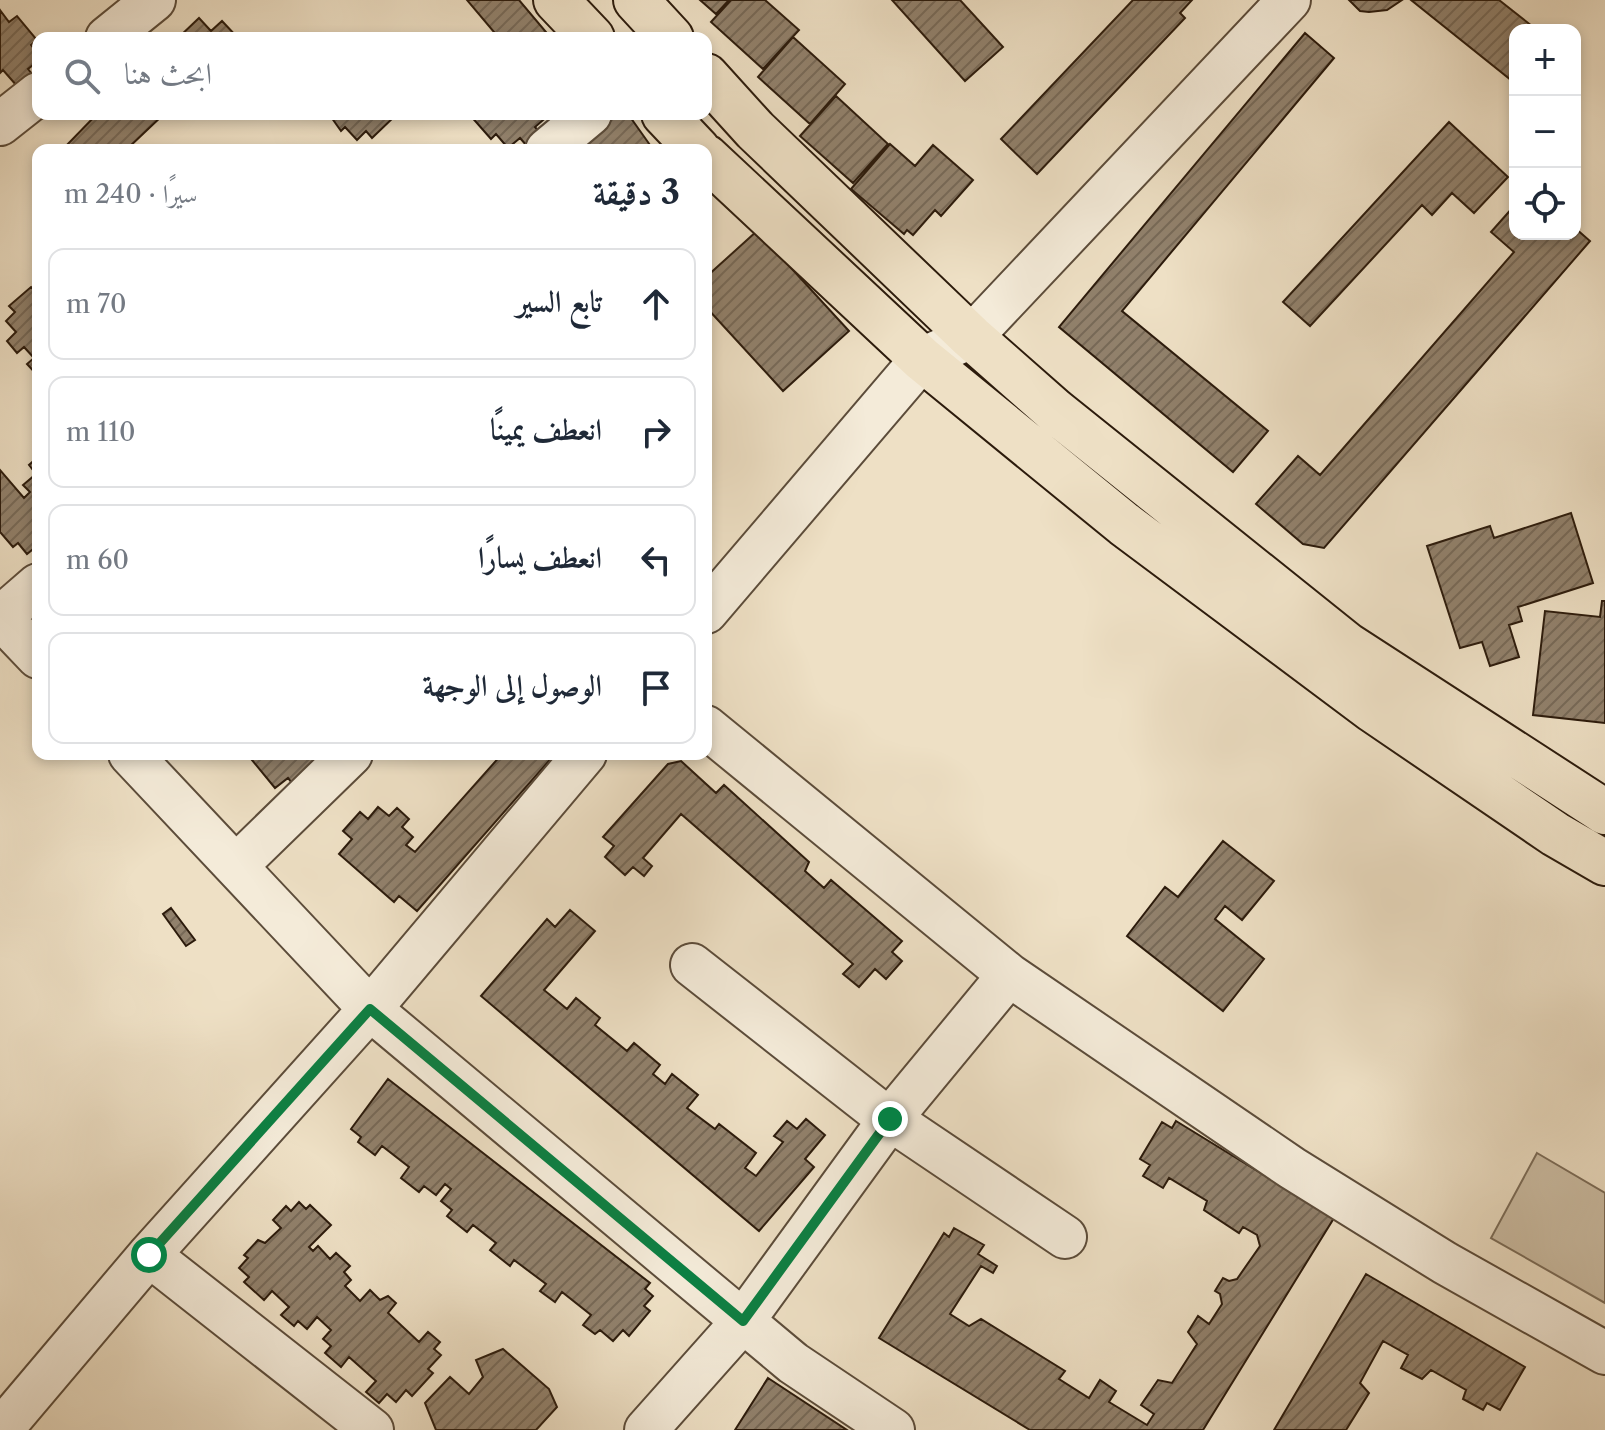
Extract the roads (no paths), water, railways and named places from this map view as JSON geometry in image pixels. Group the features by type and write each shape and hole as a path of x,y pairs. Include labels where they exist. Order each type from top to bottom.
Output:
{"main road":[{"path":"556,0 586,32"},
{"path":"636,0 665,32"},
{"path":"712,83 755,130 971,337 1055,411 1347,645 1605,812"},
{"path":"670,120 692,144"},
{"path":"712,163 922,359 1124,524 1361,700 1555,834 1605,863"}],"street":[{"path":"114,32 154,0"},
{"path":"712,605 922,359 971,337 1289,0"},
{"path":"0,124 32,99"},
{"path":"554,144 583,120"},
{"path":"32,590 0,617 32,651"},
{"path":"712,732 1009,975 1292,1168 1445,1263 1605,1353"},
{"path":"136,760 370,1009 793,1363 893,1430"},
{"path":"236,866 345,760"},
{"path":"1,1430 149,1255 370,1009 580,760"},
{"path":"692,965 890,1119 1065,1237"},
{"path":"646,1430 743,1321 890,1119 1009,975"},
{"path":"149,1255 372,1430"}]}
